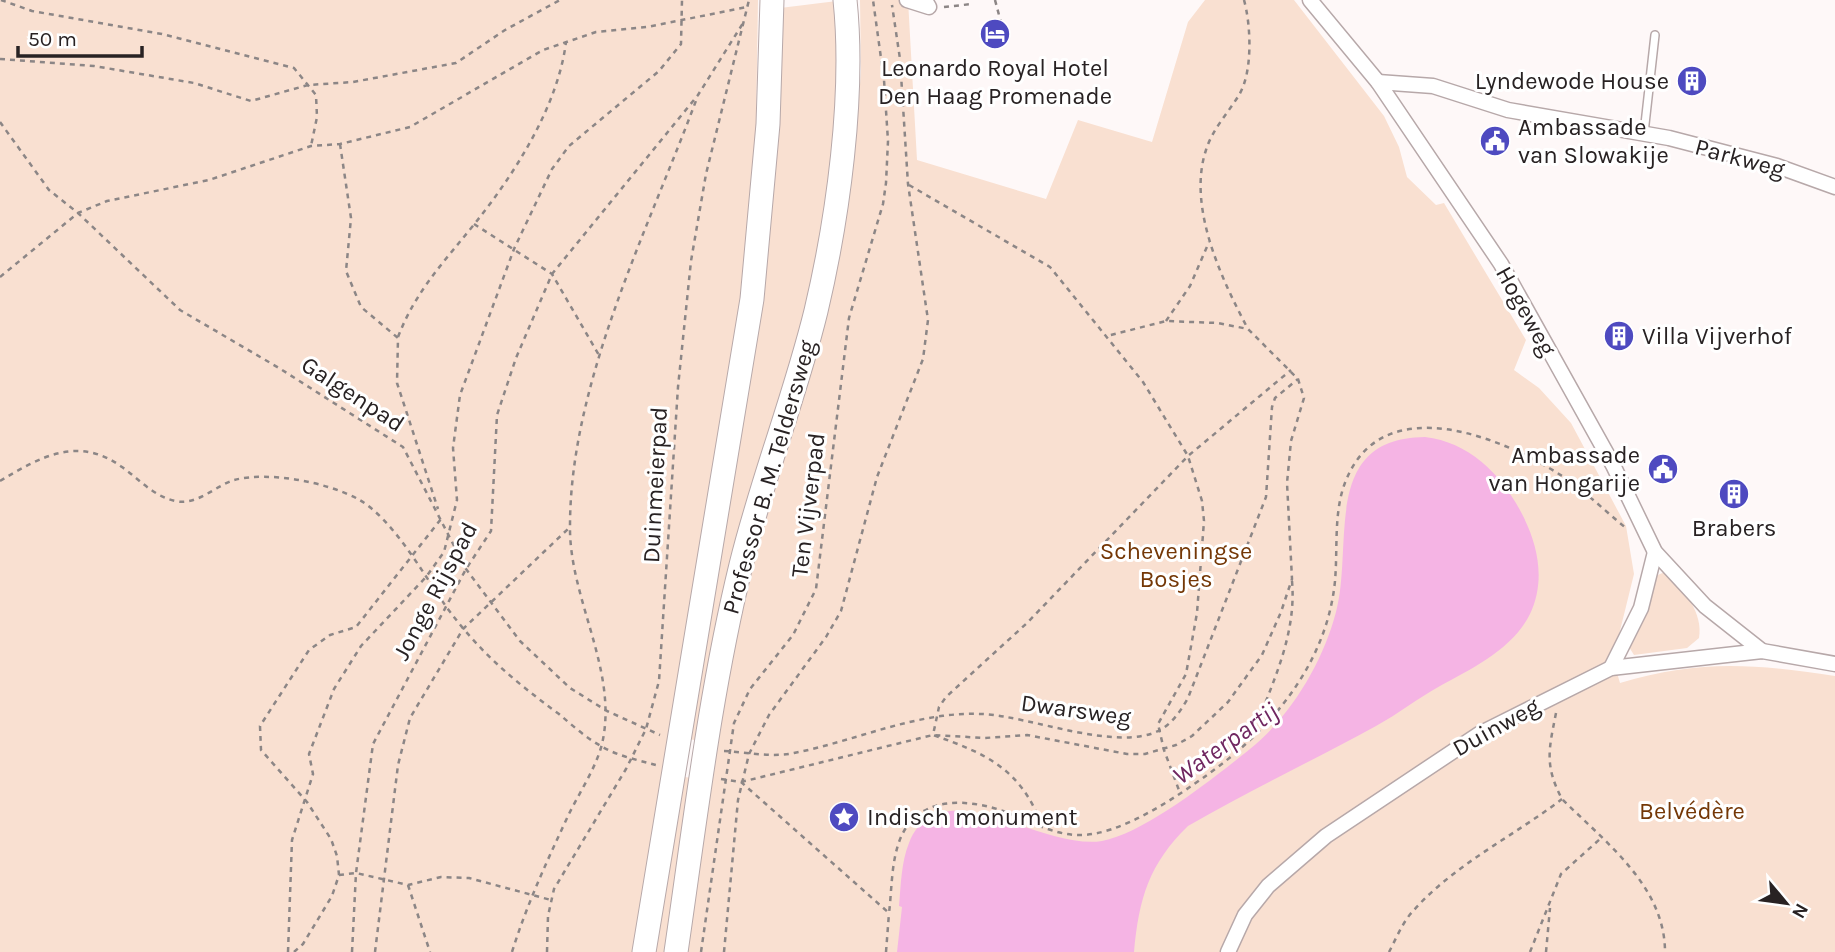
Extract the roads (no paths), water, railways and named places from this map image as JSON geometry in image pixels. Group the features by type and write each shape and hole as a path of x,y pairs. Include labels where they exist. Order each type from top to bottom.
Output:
{"main road":[{"name":"Professor B. M. Teldersweg","path":"644,952 752,299 768,124 772,0"},
{"name":"Professor B. M. Teldersweg","path":"676,952 716,670 741,565 816,309 841,161 846,86 845,0"}],"street":[{"path":"907,0 927,4"},
{"path":"1310,0 1378,82"},
{"name":"Parkweg","path":"1378,82 1433,86 1508,110 1643,134 1777,166 1835,187"},
{"name":"Hogeweg","path":"1378,82 1501,264 1613,465 1656,552 1705,606 1762,651"},
{"path":"1611,668 1641,608 1656,552"},
{"name":"Duinweg","path":"1228,952 1245,915 1268,886 1326,836 1479,734 1560,692 1611,668 1762,651 1835,664"}],"lane":[{"path":"1643,134 1656,35"}],"place":[{"name":"Leonardo Royal Hotel Den Haag Promenade","path":"995,34"},
{"name":"Lyndewode House","path":"1692,81"},
{"name":"Ambassade van Slowakije","path":"1495,141"},
{"name":"Villa Vijverhof","path":"1619,336"},
{"name":"Ambassade van Hongarije","path":"1663,469"},
{"name":"Brabers","path":"1734,494"},
{"name":"Indisch monument","path":"844,817"}],"park label":[{"name":"Scheveningse Bosjes","path":"1176,565"},
{"name":"Belvédère","path":"1692,811"}],"water label":[{"name":"Waterpartij","path":"1225,743"}]}
